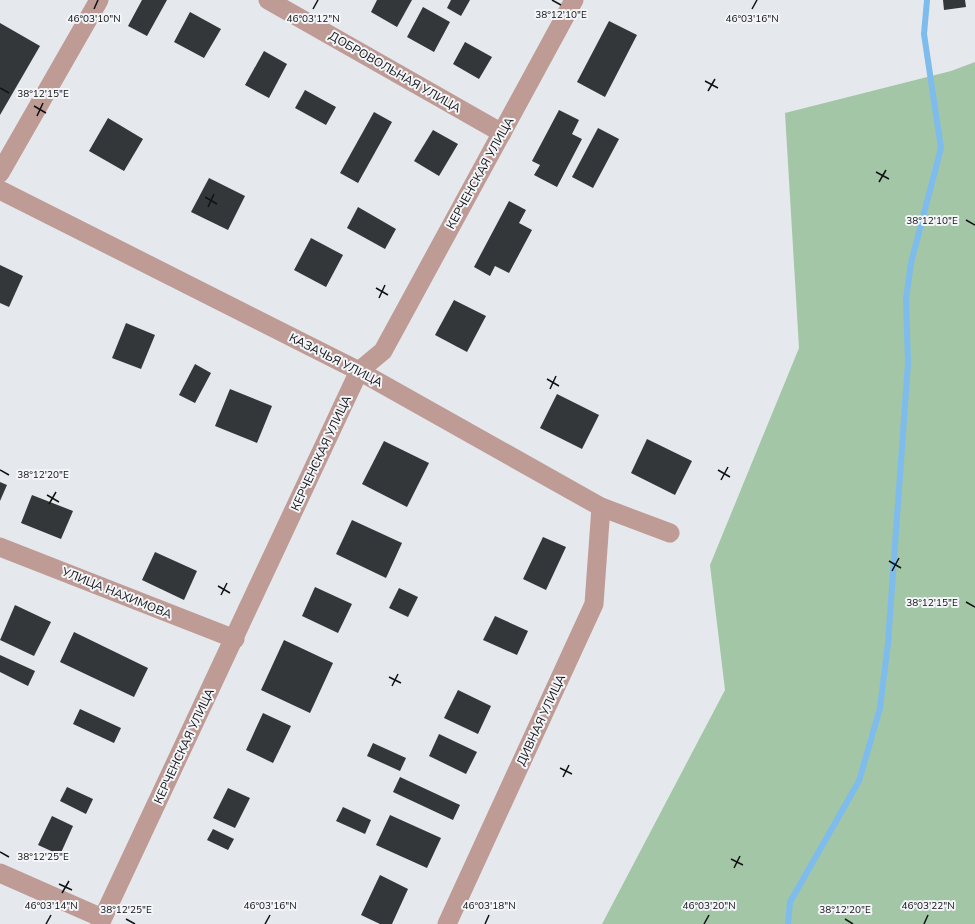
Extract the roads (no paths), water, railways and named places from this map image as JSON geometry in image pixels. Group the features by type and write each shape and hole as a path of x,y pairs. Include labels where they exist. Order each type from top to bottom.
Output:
{"street":[{"path":"0,173 99,0"},
{"name":"ДОБРОВОЛЬНАЯ УЛИЦА","path":"268,0 502,133"},
{"name":"КЕРЧЕНСКАЯ УЛИЦА","path":"101,921 359,371 383,351 574,0"},
{"name":"КАЗАЧЬЯ УЛИЦА","path":"0,190 359,371 601,507 670,533"},
{"name":"ДИВНАЯ УЛИЦА","path":"447,924 594,604 601,507"},
{"name":"УЛИЦА НАХИМОВА","path":"0,547 234,639"},
{"path":"0,873 101,921"}],"waterway":[{"path":"788,924 790,902 859,781 880,708 888,643 908,363 906,299 911,263 941,148 924,34 927,0"}]}
